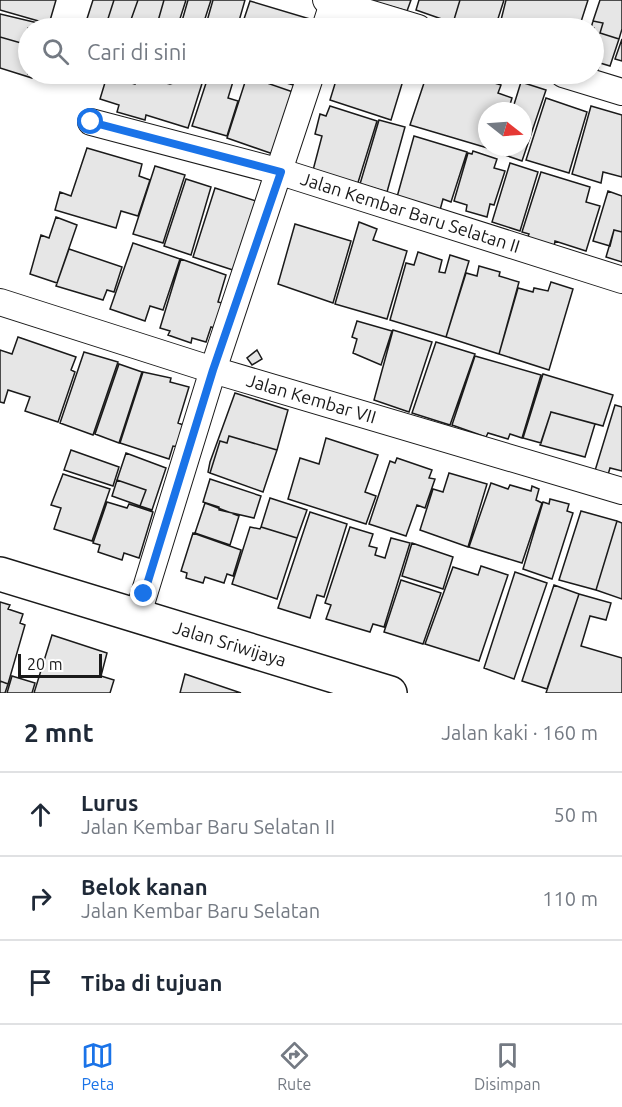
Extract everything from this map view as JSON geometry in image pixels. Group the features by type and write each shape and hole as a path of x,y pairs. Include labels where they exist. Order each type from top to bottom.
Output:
{"main road":[{"name":"Jalan Sriwijaya","path":"0,574 390,693"}],"street":[{"path":"327,18 331,1 386,18"},
{"path":"137,617 213,370 281,172 308,84"},
{"path":"596,84 622,92"},
{"name":"Jalan Kembar Baru Selatan II","path":"91,122 281,172 622,280"},
{"name":"Jalan Kembar VII","path":"0,302 213,370 622,491"}],"building":[{"path":"0,0 56,0 51,18 28,18 0,10"},
{"path":"93,0 114,0 108,18 87,18"},
{"path":"114,0 138,0 132,18 108,18"},
{"path":"138,0 164,0 159,18 132,18"},
{"path":"164,0 186,0 180,18 159,18"},
{"path":"188,0 211,0 205,18 183,18"},
{"path":"213,0 245,0 240,18 208,18"},
{"path":"368,0 411,0 407,11"},
{"path":"419,0 460,0 455,18 439,18 416,10"},
{"path":"460,0 504,0 498,18 455,18"},
{"path":"506,0 588,0 582,18 502,18"},
{"path":"600,0 622,0 622,29 619,39 604,34 604,18 594,18"},
{"path":"250,1 307,18 244,18"},
{"path":"0,14 18,18 18,42 0,37"},
{"path":"604,34 619,39 610,66 604,64"},
{"path":"0,37 18,42 18,74 0,68"},
{"path":"622,39 622,61 615,59"},
{"path":"105,84 202,84 188,128 146,115 145,120 117,112 119,105 100,99"},
{"path":"206,84 232,84 228,98 238,101 227,136 192,126"},
{"path":"244,84 270,84 293,92 273,154 227,138"},
{"path":"335,84 402,84 391,120 330,100"},
{"path":"424,84 501,85 498,93 512,98 511,102 478,102 478,145 410,125"},
{"path":"520,84 546,90 532,131 532,102 515,102"},
{"path":"546,98 587,112 569,173 526,160 527,156 532,156 532,141"},
{"path":"330,106 377,121 356,189 312,174 322,136 315,134 320,114 326,116"},
{"path":"591,106 622,115 622,177 603,172 601,183 572,174"},
{"path":"379,120 405,127 387,192 360,184"},
{"path":"414,136 467,152 451,202 443,199 440,210 397,197"},
{"path":"87,148 142,164 139,176 150,180 138,216 121,211 116,228 55,210 60,192 71,196"},
{"path":"473,151 478,153 478,156 497,159 494,168 505,171 494,205 490,204 487,217 466,211 467,205 454,201 468,153 472,154"},
{"path":"508,156 524,156 522,161"},
{"path":"510,163 538,172 520,231 492,222"},
{"path":"155,166 185,175 163,243 133,234"},
{"path":"541,172 590,187 586,202 600,206 586,251 555,241 554,247 527,239 529,234 522,232"},
{"path":"186,179 211,187 191,255 164,246"},
{"path":"215,188 259,202 239,272 193,257"},
{"path":"608,191 622,196 622,232 614,230 610,246 593,241"},
{"path":"56,217 77,225 57,283 30,274 41,235 49,238"},
{"path":"359,222 377,229 373,240 407,251 387,319 335,304"},
{"path":"295,224 351,241 333,303 278,284"},
{"path":"614,230 622,232 622,262 606,257"},
{"path":"133,243 180,259 163,310 150,306 145,321 110,309"},
{"path":"69,249 122,267 114,292 107,290 103,300 56,286"},
{"path":"418,252 442,260 439,272 445,273 450,255 469,261 446,337 390,320 406,263 414,265"},
{"path":"181,259 226,275 218,302 226,304 218,329 211,327 206,342 192,338 191,343 168,335 170,331 160,328"},
{"path":"479,266 500,272 499,276 519,282 499,354 446,337 466,273 477,276"},
{"path":"551,282 573,289 549,370 499,354 518,288 533,292 534,288 548,291"},
{"path":"357,321 392,331 381,365 353,353 357,339 352,337"},
{"path":"393,330 432,342 409,412 374,400"},
{"path":"18,337 76,357 71,370 75,372 58,422 25,411 30,397 8,390 4,403 0,402 0,350 12,354"},
{"path":"436,342 475,354 450,425 412,413"},
{"path":"257,350 262,359 252,365 247,358"},
{"path":"84,352 118,362 93,435 60,423"},
{"path":"475,356 541,375 522,438 510,434 508,439 488,433 486,437 452,425"},
{"path":"119,364 142,372 119,443 95,434"},
{"path":"143,372 171,378 170,382 189,387 178,423 186,426 179,447 173,446 169,459 120,443"},
{"path":"543,374 613,395 603,426 551,412 541,443 523,438"},
{"path":"235,393 288,410 277,450 229,436 227,443 220,441 210,473 208,472 210,462"},
{"path":"615,405 622,407 622,471 610,468 607,478 594,474"},
{"path":"551,412 595,424 585,457 540,445"},
{"path":"229,436 277,450 263,492 210,473 220,441 227,443"},
{"path":"326,438 378,455 365,492 376,496 366,524 288,499 300,458 319,464"},
{"path":"71,450 119,467 113,486 64,470"},
{"path":"126,453 166,468 152,510 140,506 146,490 117,480"},
{"path":"397,458 432,470 429,478 435,479 425,508 417,505 406,536 369,524 390,461 395,463"},
{"path":"449,473 487,484 468,547 420,530 433,489 443,492"},
{"path":"63,474 110,489 92,541 54,529 61,508 51,505"},
{"path":"210,479 261,496 254,518 219,510 219,507 203,502"},
{"path":"117,480 146,490 140,506 112,496"},
{"path":"491,483 508,489 510,485 531,491 532,486 539,489 536,500 542,503 522,563 469,547"},
{"path":"270,498 307,510 297,538 261,527"},
{"path":"550,499 569,504 567,511 573,513 552,579 523,569 543,502 549,504"},
{"path":"107,502 127,508 129,504 153,512 139,558 124,553 122,560 98,552 100,545 93,543"},
{"path":"205,503 239,516 230,545 195,533"},
{"path":"581,511 617,521 596,590 559,580"},
{"path":"310,512 347,524 324,597 317,595 310,618 278,608"},
{"path":"617,521 622,523 622,599 596,590"},
{"path":"250,527 260,529 261,527 297,538 277,599 232,584"},
{"path":"350,527 373,534 369,546 377,548 375,555 385,558 391,538 410,543 384,627 373,624 370,632 326,619 331,605 325,603"},
{"path":"193,533 241,550 233,576 227,574 224,583 205,577 203,583 186,578 187,573 181,571"},
{"path":"412,543 453,557 443,589 402,576"},
{"path":"481,566 508,575 479,661 425,644 453,567 478,575"},
{"path":"515,572 547,583 514,679 484,668"},
{"path":"401,580 441,593 423,644 384,632"},
{"path":"554,585 579,594 547,689 522,681"},
{"path":"579,594 611,603 606,620 590,616 581,646 622,658 622,693 546,693"},
{"path":"0,602 10,605 8,609 23,614 20,623 25,625 8,684 0,681"},
{"path":"52,635 107,653 101,676 114,680 110,693 34,693"},
{"path":"185,674 241,693 180,693"},
{"path":"12,676 35,683 32,693 7,693"},
{"path":"0,681 8,684 5,693 0,693"}],"route":[{"path":"91,122 281,172 213,370 144,594"}]}
